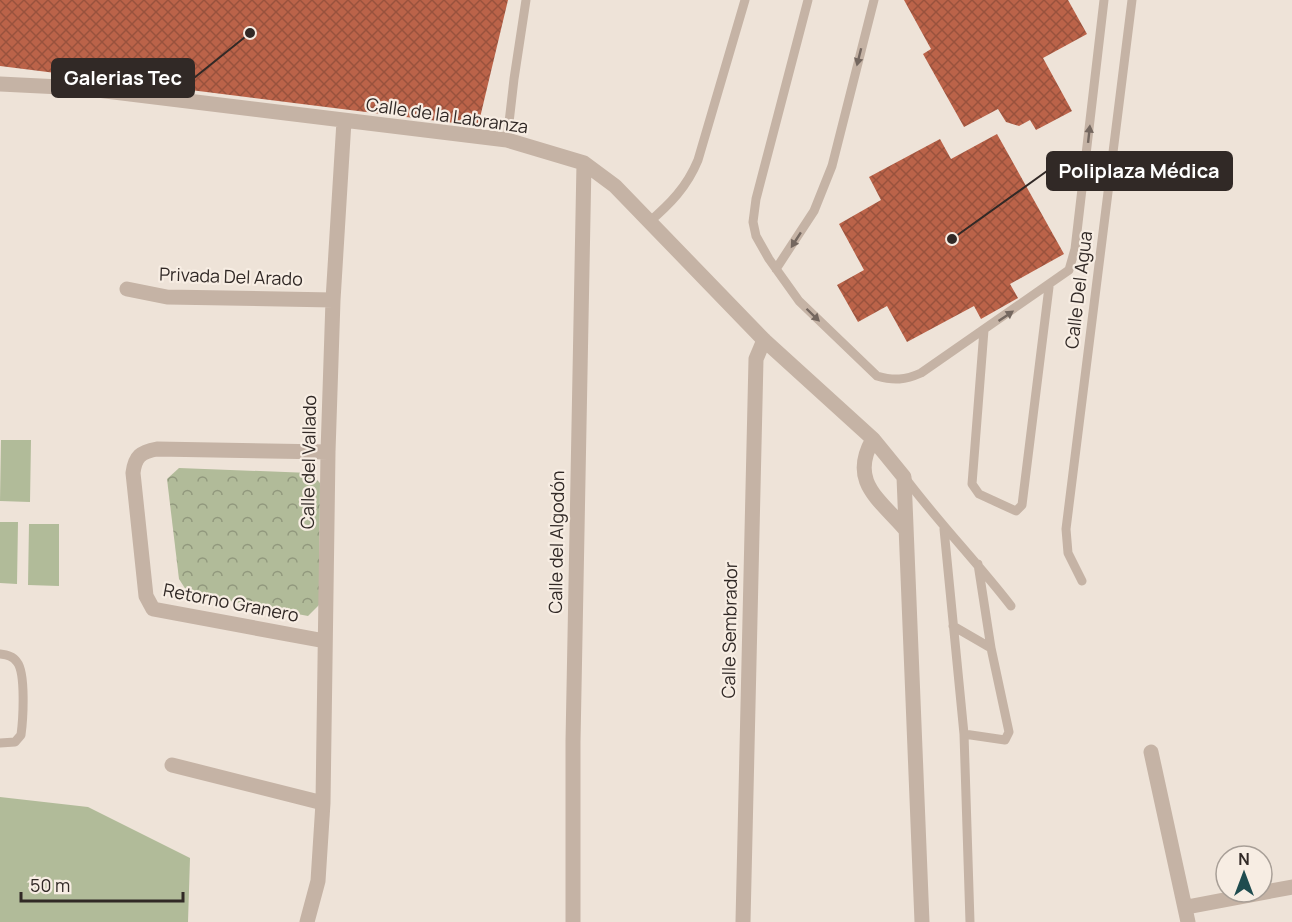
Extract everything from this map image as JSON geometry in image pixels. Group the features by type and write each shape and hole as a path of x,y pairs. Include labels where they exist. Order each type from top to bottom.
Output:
{"street":[{"name":"Calle de la Labranza","path":"0,84 81,88 507,140 584,163 615,186 648,223 764,340 873,439 904,477"},
{"name":"Calle del Vallado","path":"307,922 318,881 323,803 328,452 333,300 344,121"},
{"name":"Calle del Algodón","path":"573,922 584,163"},
{"name":"Privada Del Arado","path":"127,289 167,297 333,300"},
{"name":"Calle Sembrador","path":"743,922 756,359 764,340"},
{"path":"873,439 864,455 862,470 872,492 905,529"},
{"name":"Retorno Granero","path":"325,641 153,609 146,596 134,473 137,457 143,452 157,449 328,452"},
{"path":"904,477 922,922"},
{"path":"1151,752 1187,914 1292,887"},
{"path":"172,765 323,803"}],"lane":[{"path":"507,140 526,0"},
{"path":"648,223 675,200 690,178 698,160 745,0"},
{"path":"808,0 756,199 753,222 756,236 799,301 877,376 890,380 907,380 921,374 1069,270 1076,249 1104,0"},
{"path":"776,269 814,212 832,166 874,0"},
{"name":"Calle Del Agua","path":"1082,581 1068,553 1066,529 1132,0"},
{"path":"984,330 972,484 979,495 1016,511 1022,505 1049,286"},
{"path":"904,477 944,529 978,563 1011,606"},
{"path":"944,529 964,734 970,922"},
{"path":"964,734 1005,740 1009,735 991,648 978,563"},
{"path":"953,626 991,648"},
{"path":"0,654 10,656 17,662 22,672 21,735 15,742 0,743"}],"green space":[{"path":"1,440 31,440 30,502 0,501"},
{"path":"179,468 310,473 320,483 319,605 308,616 188,593 179,579 167,479"},
{"path":"0,522 18,522 17,584 0,583"},
{"path":"29,524 59,524 59,586 28,585"},
{"path":"0,797 88,807 190,858 188,922 0,922"}],"building":[{"path":"0,0 508,0 478,126 0,66"},
{"path":"904,0 1068,0 1087,34 1043,58 1072,111 1036,130 1030,120 1019,126 1006,122 998,109 964,127 923,54 931,49"},
{"path":"997,134 1064,254 1010,284 1018,298 981,319 974,306 907,342 887,306 858,322 837,285 864,270 839,224 881,200 869,177 940,139 951,159"}],"place":[{"name":"Galerias Tec","path":"250,33"},
{"name":"Poliplaza Médica","path":"952,239"}]}
